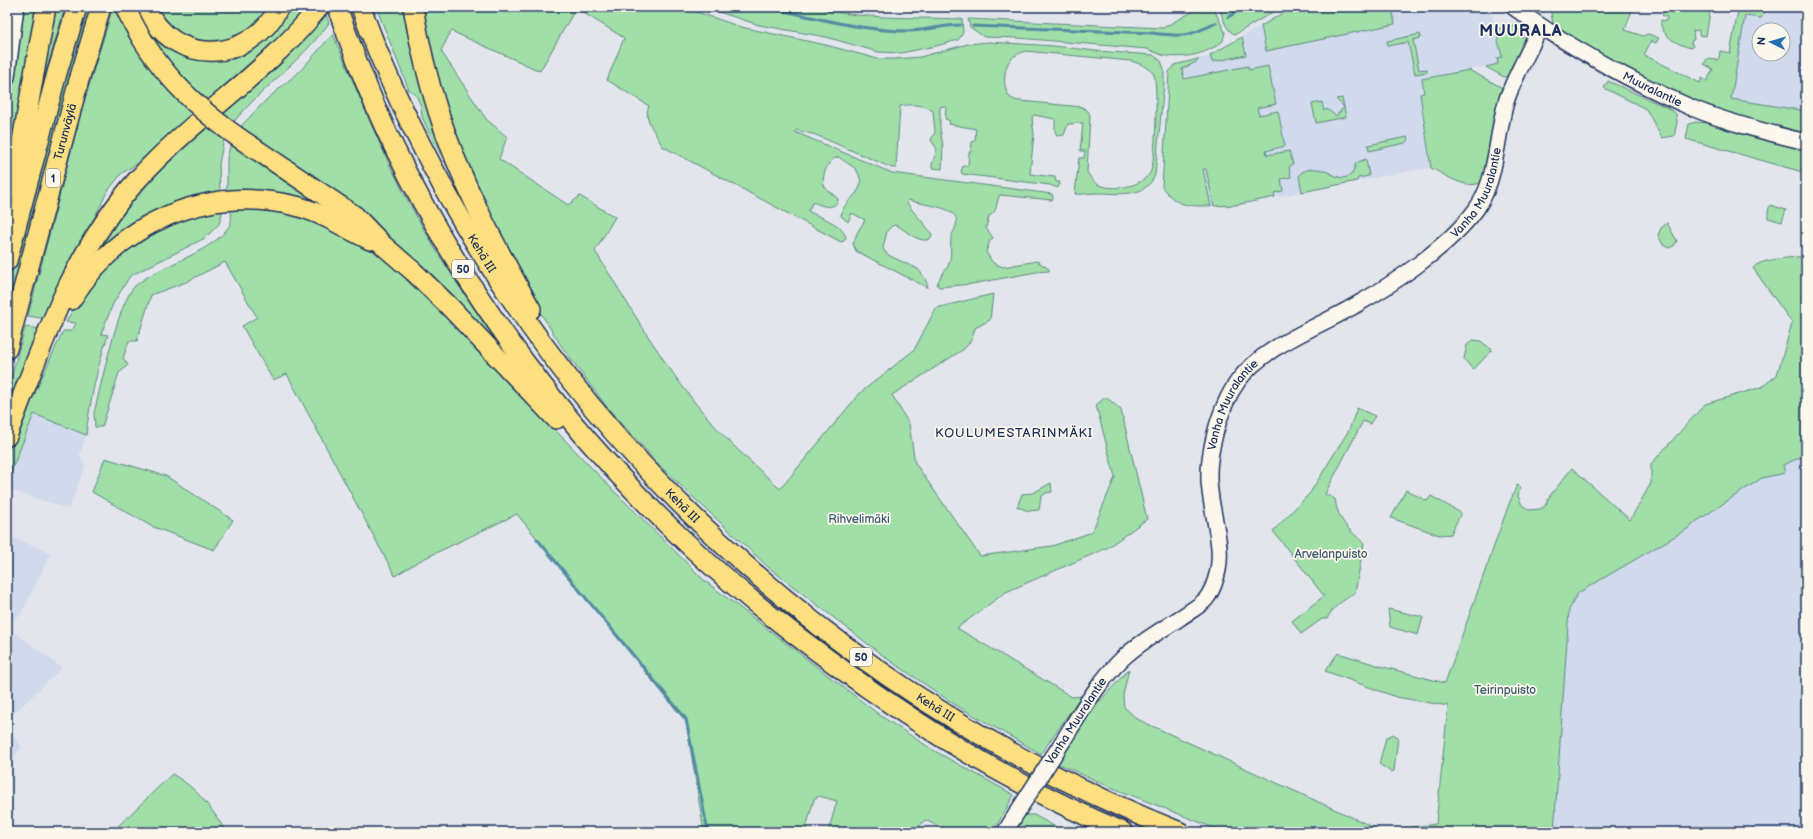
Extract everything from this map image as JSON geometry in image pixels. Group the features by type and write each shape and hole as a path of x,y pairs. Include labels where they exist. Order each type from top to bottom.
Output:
{"highway":[{"path":"7,225 46,7"},
{"name":"Turunväylä","path":"7,261 57,73 77,7"},
{"name":"Turunväylä","path":"7,349 78,80 101,7"},
{"path":"125,7 141,39 172,81 202,111 224,129 355,216 384,246 414,272 449,306 585,450 622,478"},
{"path":"146,7 155,22 170,37 191,48 211,52 233,48 255,38 266,29 274,18 279,7"},
{"path":"7,436 66,287 96,232 137,180 181,136 286,46 319,7"},
{"name":"Kehä III","path":"337,7 366,84 395,149 423,203 471,282 540,382 590,444 622,478 693,549 742,592 853,678 943,738 1001,773 1057,802 1117,830"},
{"path":"413,7 427,72 438,111 478,210 510,273 538,321 594,410"},
{"name":"Kehä III","path":"362,10 391,82 419,141 472,238 531,330 626,448 708,531 781,594 868,663 954,720 1012,753 1080,788 1180,832"},
{"path":"35,363 52,339 77,290 92,270 106,255 122,242 151,224 185,208 242,200 264,200 302,208 332,219 384,246"}],"street":[{"path":"7,77 16,7"},
{"name":"Muuralantie","path":"1513,7 1540,26 1598,61 1690,107 1738,123 1806,142"},
{"name":"Vanha Muuralantie","path":"1005,832 1101,681 1123,658 1142,642 1195,608 1207,598 1216,578 1220,550 1209,488 1209,470 1212,446 1222,412 1237,381 1258,359 1353,307 1384,288 1437,249 1472,215 1481,201 1495,161 1507,100 1540,26"}],"shaded area":[{"path":"1293,7 1480,7 1492,15 1502,57 1498,64 1422,79 1424,93 1420,95 1431,168 1236,205 1211,206 1181,63 1208,57"},
{"path":"1746,7 1806,7 1806,116 1730,101"},
{"path":"34,414 86,435 80,455 85,466 69,509 7,489 7,482"},
{"path":"1806,451 1806,832 1554,832 1569,610 1578,593 1689,528 1691,525 1762,478 1785,473 1782,465 1803,456 1802,453"},
{"path":"7,535 51,553 21,614 14,620 7,623"},
{"path":"16,633 62,668 7,720 7,636"},
{"path":"7,727 22,747 7,765"}],"green space":[{"path":"24,7 36,7 35,25 7,190 7,125"},
{"path":"52,7 65,7 32,120"},
{"path":"85,7 93,7 7,315 7,288 38,167"},
{"path":"113,7 115,7 159,79 194,115 132,167 122,173 107,192 61,280 47,319 28,316 83,105"},
{"path":"133,7 140,7 214,60 287,7 311,7 303,18 206,106 162,57"},
{"path":"156,7 271,7 261,22 254,29 226,41 213,42 199,41 187,37 165,20"},
{"path":"376,7 406,7 496,257 433,140 422,117 421,106 416,95 409,90"},
{"name":"Rihvelimäki","path":"419,7 682,7 741,27 826,45 878,59 920,57 968,44 989,42 1153,55 1161,61 1164,69 1164,83 1155,175 1151,183 1145,188 1130,193 1075,194 1079,158 1084,158 1085,151 1080,151 1083,123 1068,124 1064,135 1057,136 1055,131 1055,119 1034,115 1032,118 1034,134 1030,174 1055,177 1056,182 1060,182 1058,188 1050,185 962,174 961,171 963,166 968,166 969,152 971,152 972,142 975,140 976,129 949,124 950,121 945,119 946,108 944,106 940,107 940,129 943,146 942,169 932,168 937,149 931,140 935,132 933,111 921,106 900,106 896,168 892,168 816,135 796,130 795,132 892,173 1052,194 1052,200 1000,195 996,209 989,216 986,228 993,238 990,240 986,252 993,263 1003,267 1037,261 1049,269 1049,271 972,284 939,287 937,285 940,277 949,263 951,238 957,222 955,216 944,209 908,200 907,203 932,235 930,239 921,240 912,236 896,225 892,226 887,231 883,248 890,256 918,269 925,278 928,287 926,287 856,251 853,244 857,233 865,220 852,213 848,222 841,216 846,204 858,190 860,179 856,169 839,157 835,158 829,163 823,181 826,189 838,199 837,203 828,206 813,202 808,211 830,221 839,227 846,237 844,241 841,242 662,146 647,116 649,106 607,80 624,38 576,8 540,71 451,31 441,51 486,119 507,137 499,159 568,205 580,196 615,217 595,251 665,362 696,405 729,441 780,489 860,393 914,350 936,308 993,294 990,320 975,328 972,339 964,349 892,395 909,424 915,463 980,556 1052,546 1092,532 1115,477 1096,405 1106,397 1121,410 1147,519 1107,548 1006,592 957,628 1072,697 1081,696 1041,754 954,704 886,658 768,567 664,470 606,406 562,347 521,282 492,223 443,107","holes":["1025,51 1131,61 1147,67 1154,75 1156,93 1156,124 1152,167 1146,178 1134,185 1119,188 1105,187 1095,182 1087,172 1090,115 1088,111 1082,107 1020,101 1011,98 1008,95 1005,85 1006,67 1011,59"]},
{"path":"703,7 813,7 869,16 962,19 963,33 958,40 936,46 901,53 878,52 826,37 759,25"},
{"path":"1201,7 1213,7 1225,32 1223,41 1204,52 1182,57 1165,56 1147,49 1018,38 984,37 970,27 968,19 1163,28"},
{"path":"1219,7 1281,7 1236,34 1227,27"},
{"path":"1293,7 1392,7 1395,24 1266,51 1261,26"},
{"path":"1552,7 1633,7 1625,30 1643,36 1648,34 1659,38 1656,43 1651,41 1644,55 1700,83 1702,78 1707,81 1713,69 1704,64 1707,59 1717,60 1719,58 1720,51 1730,53 1738,11 1728,9 1728,7 1768,7 1761,18 1745,16 1731,99 1806,111 1806,135 1732,118 1608,62 1553,23 1551,14"},
{"path":"1665,7 1711,7 1706,36 1699,35 1699,30 1693,31 1694,40 1692,40 1691,44 1693,45 1692,48 1681,45 1670,38 1663,30 1661,25 1661,20 1666,21 1667,17 1662,15"},
{"path":"325,12 329,23 318,37 294,63 255,99 231,125 217,114"},
{"path":"1517,25 1528,43 1512,75 1504,77 1486,67 1498,64 1497,58 1502,57 1495,28 1510,28"},
{"path":"333,34 381,145 413,210 447,267 508,358 242,131 242,125 266,100 301,70"},
{"path":"1420,34 1421,38 1413,40 1419,70 1427,69 1427,72 1415,74 1408,42 1388,46 1387,41"},
{"path":"1242,37 1246,55 1212,62 1210,55"},
{"path":"1198,59 1198,61 1182,69 1184,79 1248,66 1249,70 1268,66 1276,104 1257,108 1259,115 1278,111 1285,146 1266,151 1267,155 1289,151 1293,164 1289,167 1291,177 1281,179 1283,191 1274,193 1275,197 1236,205 1214,206 1206,169 1203,169 1211,206 1196,206 1178,202 1167,194 1162,187 1169,72 1174,65"},
{"path":"1469,70 1501,87 1502,93 1483,181 1471,185 1464,184 1431,168 1420,94 1424,93 1422,79"},
{"path":"1608,81 1668,108 1676,114 1677,122 1674,136 1662,138 1646,109 1604,88"},
{"path":"1342,98 1344,107 1336,99"},
{"path":"1322,102 1324,111 1327,109 1336,116 1344,107 1346,117 1316,123 1312,104"},
{"path":"1696,122 1707,123 1806,151 1806,173 1686,139 1689,124"},
{"path":"205,123 224,139 219,164 220,193 83,269 137,191"},
{"path":"1407,137 1408,140 1405,143 1369,151 1368,145"},
{"path":"231,143 342,217 227,193 227,158"},
{"path":"1366,159 1369,176 1358,178 1357,181 1302,192 1299,176 1302,172 1311,169 1318,169 1336,176 1346,177 1352,174 1356,163"},
{"path":"1770,205 1786,210 1782,222 1768,218"},
{"path":"273,206 355,237 395,266 439,309 613,490 705,581 881,716 933,750 1014,795 993,832 950,832 925,820 914,832 828,832 837,801 819,796 814,799 805,832 704,832 686,722 517,514 419,561 395,576 287,374 273,380 242,326 257,317 225,262 186,282 151,295 137,341 129,341 123,358 128,365 119,373 102,427 95,427 94,413 116,326 122,309 135,286 158,271 202,250 214,242 231,222 230,207"},
{"path":"222,207 219,224 205,238 130,276 113,304 101,334 108,335 94,385 86,435 34,414 7,482 7,454 63,331 72,331 76,323 66,322 83,292 106,264 164,221"},
{"path":"1667,223 1677,241 1674,246 1668,248 1663,245 1658,235 1661,228"},
{"name":"Teirinpuisto","path":"1806,256 1806,451 1802,453 1803,456 1783,465 1785,473 1762,478 1691,525 1689,528 1578,593 1569,610 1554,832 1224,832 1103,784 1057,763 1096,701 1100,701 1129,669 1123,695 1124,707 1137,719 1382,831 1436,824 1448,706 1396,697 1325,671 1338,653 1445,683 1517,485 1520,487 1518,496 1522,505 1529,510 1540,509 1545,506 1549,497 1572,468 1630,520 1651,483 1651,464 1705,404 1762,387 1777,375 1792,323 1753,268 1770,260"},
{"path":"25,327 43,329 7,420 7,393"},
{"path":"1473,340 1481,341 1492,350 1473,370 1464,359 1467,345"},
{"name":"Arvelanpuisto","path":"1357,408 1375,416 1370,424 1363,421 1325,494 1335,499 1336,507 1341,519 1364,543 1355,593 1336,607 1329,614 1327,619 1322,619 1301,634 1292,621 1324,596 1273,531 1310,493 1349,430"},
{"path":"105,458 166,476 233,520 214,550 151,526 92,492"},
{"path":"1051,483 1052,492 1046,493 1041,497 1039,510 1029,511 1017,507 1022,494 1033,493"},
{"path":"1406,490 1427,501 1431,496 1461,513 1451,534 1439,535 1391,518"},
{"path":"1388,609 1423,617 1418,635 1390,627"},
{"path":"1393,734 1398,737 1394,771 1391,772 1379,764 1386,738"},
{"path":"172,774 189,785 202,798 225,830 223,832 112,832"},
{"path":"1024,815 1034,815 1065,832 1009,832"}],"waterway":[{"path":"767,7 837,23 873,29 915,31 960,25"},
{"path":"1228,17 1245,7"},
{"path":"973,26 1185,35 1199,31 1216,23"},
{"path":"537,539 686,719 708,832"}],"district":[{"name":"MUURALA","path":"1521,30"},
{"name":"KOULUMESTARINMÄKI","path":"1014,432"}]}
